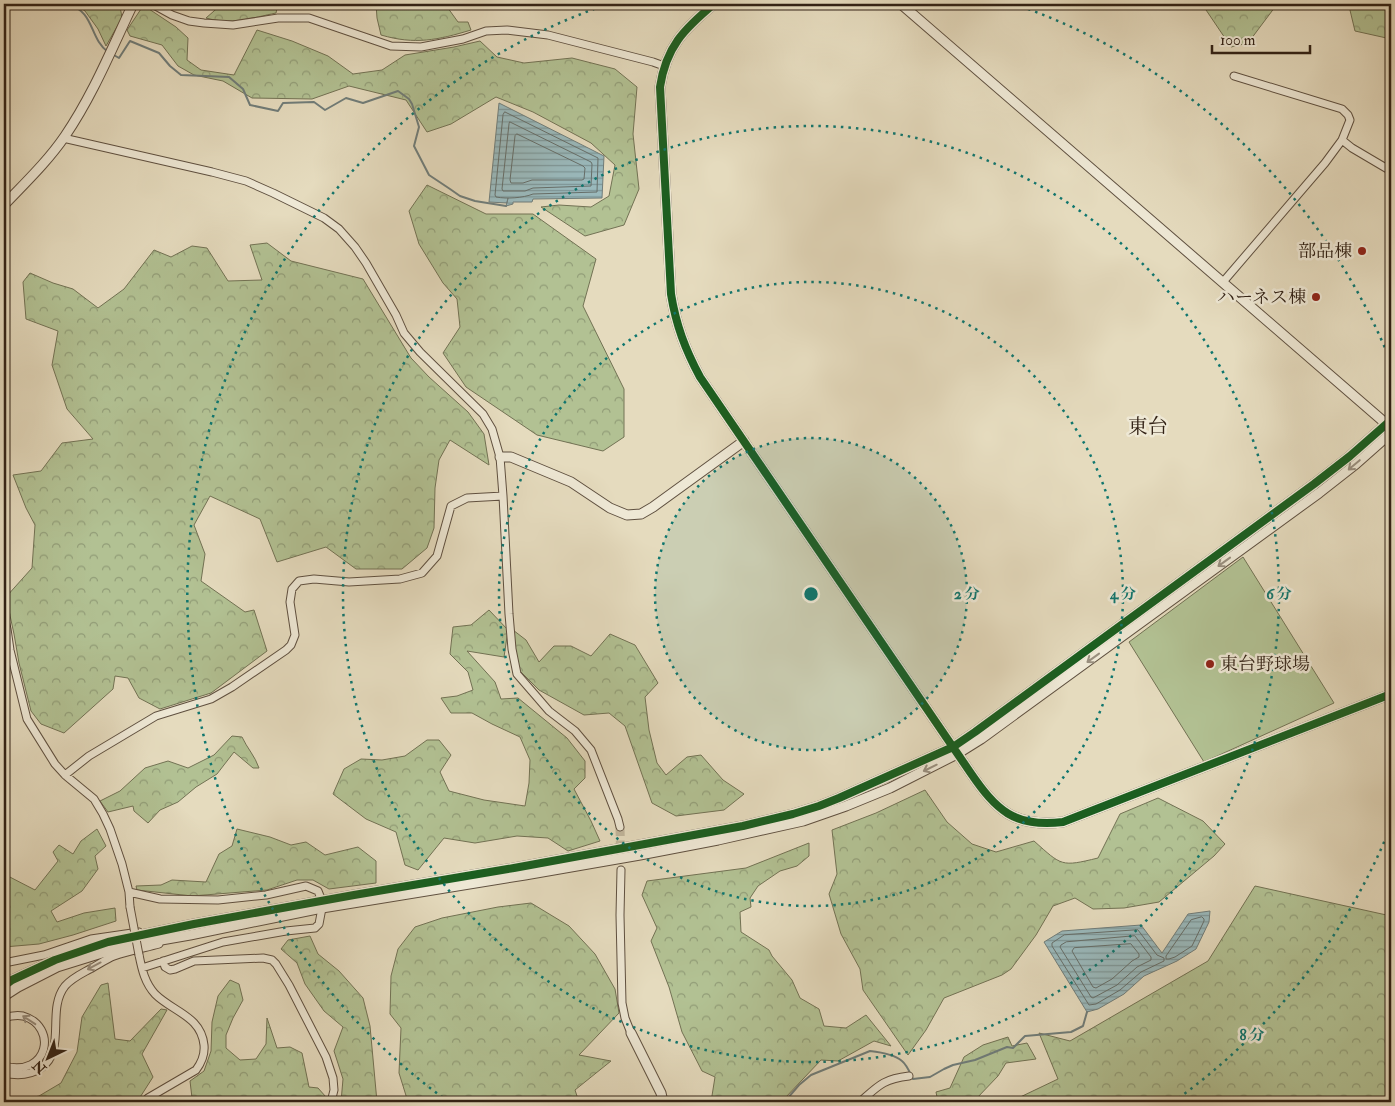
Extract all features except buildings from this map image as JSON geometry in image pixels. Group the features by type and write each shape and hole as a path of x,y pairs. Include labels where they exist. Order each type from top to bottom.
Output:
{"street":[{"path":"4,205 44,162 63,138 88,98 133,4"},
{"path":"152,4 172,15 189,21 204,23 233,25 278,18 309,18 391,46 422,47 463,39 486,31 507,30 524,32 548,35 664,66"},
{"path":"714,4 693,21 679,36 664,66 660,87 671,294 683,341 700,377 985,794 1013,816 1037,823 1057,822 1080,816 1391,694"},
{"path":"4,963 44,955 90,939 525,876 631,857 803,821 846,806 890,788 1028,705 1320,493 1356,464 1390,426 901,4"},
{"path":"1222,282 1325,162 1342,140 1350,120 1342,109 1234,76"},
{"path":"63,138 246,181 324,218 339,229 355,247 396,315 404,333 420,352 483,414 492,429 500,457 509,614 512,649 517,674 549,711 575,731 591,750 620,827"},
{"path":"1342,140 1352,148 1391,170"},
{"path":"500,457 511,456 571,482 610,508 627,515 641,514 653,508 744,441"},
{"path":"65,775 89,756 156,716 210,699 232,687 286,650 291,645 295,635 290,602 292,589 299,581 314,579 349,582 400,579 422,573 437,556 450,506 467,498 503,496"},
{"path":"4,616 10,650 27,719 55,764 94,800 110,829 129,892 139,955 148,985 164,1001 189,1017 197,1025 203,1037 204,1052 201,1063 196,1070 144,1102"},
{"path":"621,870 622,1003 631,1033 663,1102"},
{"path":"129,892 160,899 218,900 266,895 306,886 318,890 322,905 320,924 316,928 223,942 142,968"},
{"path":"4,996 57,967 78,960 144,943 190,935 322,905"},
{"path":"4,986 12,980 54,960 108,942 194,924"},
{"path":"4,1073 24,1075 36,1071 45,1065 51,1057 55,1043 56,1014 60,993 71,980 112,957 190,935"},
{"path":"163,961 170,970 194,960 264,958 272,960 289,985 326,1057 333,1078 334,1090 331,1102"},
{"path":"4,1018 22,1016 30,1019 41,1031 44,1047 41,1056 32,1064 16,1068 4,1066"},
{"path":"860,1102 883,1082 909,1076"}],"green space":[{"path":"75,4 104,6 105,4 130,4 130,6 120,6 122,18 106,46 98,29 85,11"},
{"path":"222,4 278,4 276,13 250,19 224,21 206,18"},
{"path":"376,4 445,4 458,22 468,22 471,30 426,40 405,40 381,35"},
{"path":"1202,4 1238,4 1241,6 1269,4 1275,7 1248,43 1231,47"},
{"path":"1332,4 1391,4 1391,39 1355,31 1349,6"},
{"path":"146,7 176,27 188,38 187,60 201,70 234,75 257,30 292,41 328,56 353,74 382,70 405,55 480,41 497,57 524,63 572,58 615,69 637,87 633,134 639,189 624,225 585,236 541,207 559,205 591,207 609,196 615,165 591,143 533,112 496,97 451,124 427,132 406,100 349,86 312,99 252,98 223,81 194,75 178,66 162,45 130,36 127,30 141,9"},
{"path":"427,185 486,214 533,214 596,259 583,306 624,389 624,437 603,451 537,435 466,387 443,353 460,327 457,299 443,283 419,244 409,211"},
{"path":"267,243 291,261 363,279 411,358 468,412 484,434 489,465 450,440 439,460 435,488 434,528 427,548 402,569 356,569 326,547 277,562 260,519 210,496 194,525 205,554 201,581 245,612 254,610 267,651 211,693 160,709 139,698 128,678 115,676 113,689 64,733 41,724 31,711 6,597 32,568 35,525 13,475 41,471 62,443 93,439 67,409 52,365 58,331 26,319 23,282 30,273 73,289 98,308 124,289 154,250 171,257 192,246 207,248 228,281 262,280 250,245"},
{"path":"1243,557 1334,703 1204,762 1129,642"},
{"path":"489,610 508,630 504,657 467,651 495,682 501,699 518,698 567,738 585,761 585,778 574,789 600,841 568,851 548,838 517,836 475,843 444,838 418,870 405,865 396,832 366,819 333,794 344,769 361,759 382,760 405,756 427,740 439,740 451,755 440,772 449,791 484,800 525,806 530,760 520,737 472,713 451,713 441,698 457,696 473,690 468,672 450,654 453,627 471,625"},
{"path":"513,630 526,640 539,662 554,646 571,646 591,656 610,634 635,645 658,683 645,697 649,730 657,763 666,775 687,757 701,755 723,780 744,794 724,810 676,816 652,803 625,726 609,713 584,715 539,690 516,667"},
{"path":"232,736 242,737 259,768 253,768 234,752 217,774 196,787 178,802 160,810 148,823 134,811 133,806 108,812 100,801 120,791 145,768 168,761 188,768 214,755"},
{"path":"925,790 947,822 972,844 996,852 1034,841 1057,860 1063,862 1076,863 1098,858 1120,814 1158,798 1203,821 1225,844 1214,856 1159,902 1124,908 1093,909 1075,898 1053,906 1036,935 1011,969 1002,975 944,998 926,1030 908,1055 863,990 860,969 841,934 829,894 837,874 832,830 876,813"},
{"path":"97,829 106,846 95,856 98,869 82,891 51,911 57,922 84,913 115,908 116,921 39,944 4,947 4,874 35,890 58,861 53,852 59,845 73,854 81,841"},
{"path":"237,829 270,837 291,845 306,842 325,855 358,847 376,861 376,883 329,889 313,880 297,880 267,890 192,896 137,890 136,886 161,885 172,880 206,882 219,854 232,846"},
{"path":"809,843 809,856 797,866 780,871 758,886 750,898 751,907 740,912 741,932 769,950 792,980 800,998 819,1009 824,1026 846,1028 866,1015 891,1046 874,1041 838,1061 821,1060 785,1098 773,1102 711,1102 715,1077 702,1071 682,1032 669,987 651,941 657,928 642,895 647,881 746,868"},
{"path":"1255,886 1391,916 1391,1102 1016,1102 1014,1100 1058,1079 1039,1033 1070,1041 1208,961"},
{"path":"531,903 569,926 595,954 615,989 619,1013 579,1055 611,1061 575,1090 579,1102 408,1102 399,1073 401,1028 390,1014 391,976 398,949 415,927 442,918 498,907"},
{"path":"310,936 318,954 339,971 363,998 370,1026 377,1102 341,1102 343,1079 334,1051 343,1027 324,1011 305,984 297,963 281,949 288,940"},
{"path":"230,980 239,984 243,1000 226,1035 226,1048 240,1060 256,1059 266,1044 267,1018 277,1048 290,1047 302,1053 309,1087 318,1088 326,1097 325,1102 188,1102 192,1098 190,1081 204,1071 211,1051 212,1022 218,996"},
{"path":"108,983 115,1039 130,1041 161,1009 167,1010 142,1054 153,1077 137,1102 12,1102 39,1096 61,1083 77,1052 82,1017 101,985"},
{"path":"1008,1037 1012,1046 1027,1043 1036,1059 1006,1063 998,1076 975,1102 938,1102 936,1092 950,1088 964,1057 983,1045"}],"water":[{"path":"499,103 604,156 602,198 533,199 532,202 513,202 513,204 506,206 507,203 489,202"},
{"path":"1210,911 1209,922 1196,949 1177,961 1144,976 1124,994 1098,1009 1087,1012 1044,942 1062,931 1141,925 1162,953 1188,914"}],"waterway":[{"path":"68,4 83,13 98,40 108,52"},
{"path":"112,54 119,58 130,41 159,53 181,75 229,77 243,89 250,105 278,111 283,103 314,102 325,110 346,98 363,103 398,91 409,99 412,104 419,127 414,146 429,175 460,196 475,201 506,206"},
{"path":"780,1102 787,1099 811,1075 870,1051 899,1059 913,1079 930,1077 953,1065 975,1060 1007,1047 1013,1048 1025,1036 1071,1032 1083,1026 1087,1012"}],"tunnel":[{"path":"620,827 621,870"}],"cycle path":[{"path":"714,4 678,40 667,61 660,87 671,294 682,337 700,377 989,797 1008,814 1019,819 1031,822 1063,822 1391,694"},
{"path":"4,986 12,980 55,960 108,942 194,924 743,826 793,814 839,798 953,747 975,732 1314,484 1391,420"}],"place":[{"name":"部品棟","path":"1362,251"},
{"name":"ハーネス棟","path":"1316,297"},
{"name":"東台野球場","path":"1210,664"}],"district":[{"name":"東台","path":"1148,426"}]}
